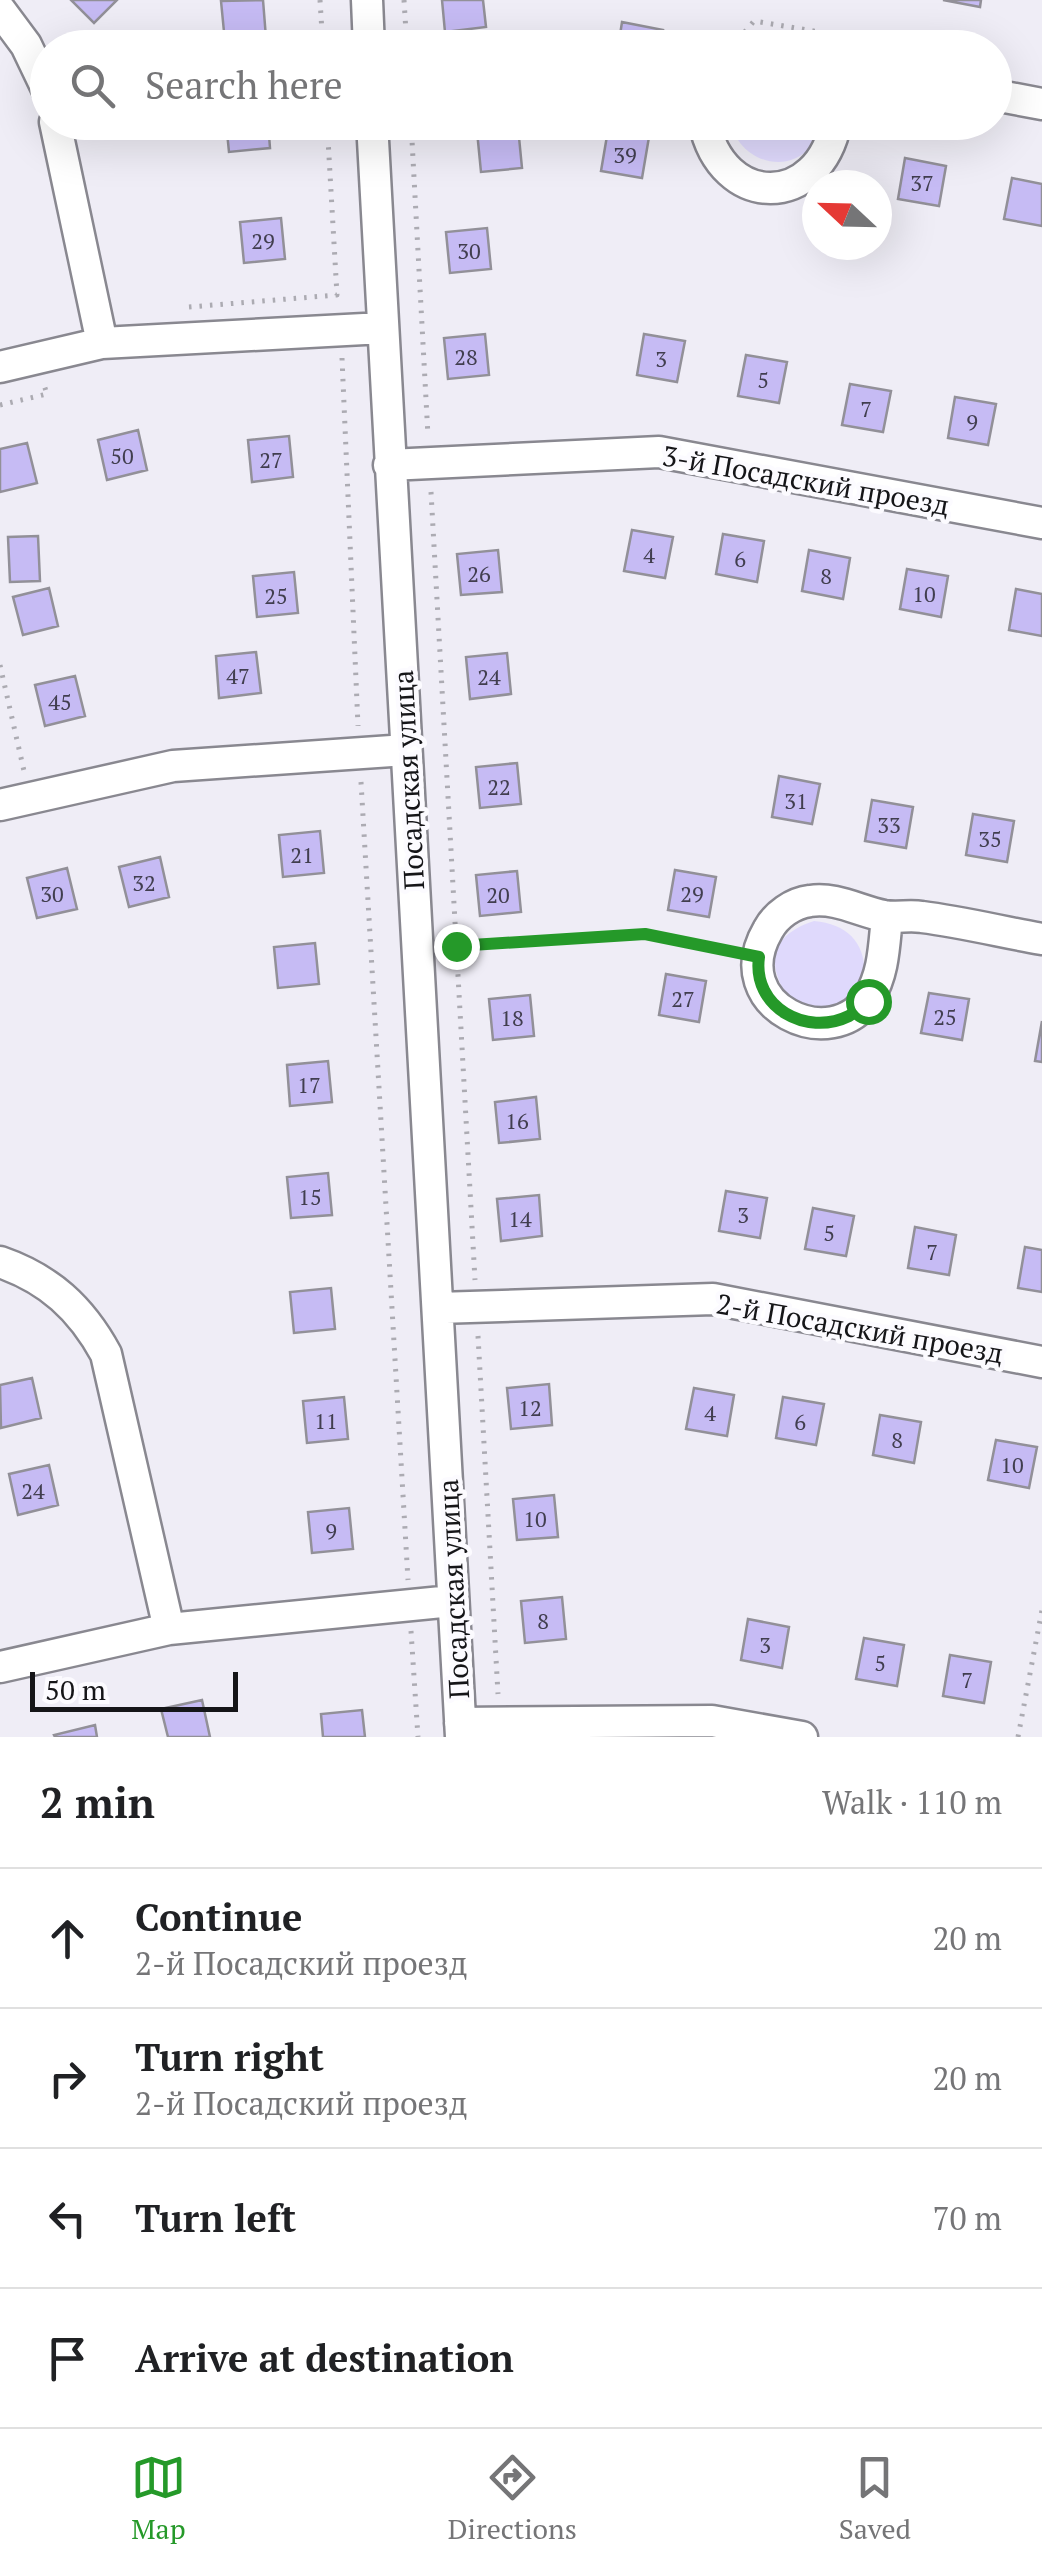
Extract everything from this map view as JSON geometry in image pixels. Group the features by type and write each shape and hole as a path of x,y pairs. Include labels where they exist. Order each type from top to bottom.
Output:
{"street":[{"path":"366,0 368,30"},
{"path":"0,10 30,53"},
{"path":"1012,98 1042,104"},
{"path":"59,140 102,343"},
{"name":"Посадская улица","path":"373,140 461,1730"},
{"path":"707,140 724,169 745,183 771,188 796,183 817,168 832,140"},
{"path":"0,368 102,343 382,328"},
{"name":"3-й Посадский проезд","path":"389,465 658,452 1042,523"},
{"path":"0,805 172,766 406,750"},
{"path":"888,917 882,970 868,1001 850,1016 823,1023 794,1020 776,1008 762,989 759,957 770,926 786,910 808,901 832,900 888,917 919,916 1042,939"},
{"path":"0,1262 24,1270 73,1305 106,1354 169,1628"},
{"name":"2-й Посадский проезд","path":"438,1308 712,1299 1042,1362"},
{"path":"0,1667 169,1628 452,1601"},
{"path":"461,1730 500,1722 712,1721 802,1737"}],"path":[{"path":"320,0 322,30"},
{"path":"404,0 405,30"},
{"path":"745,30 754,20 812,30"},
{"path":"328,140 418,1737"},
{"path":"412,140 500,1722"},
{"path":"188,307 337,295"},
{"path":"0,405 47,394 38,358"},
{"path":"0,665 30,798"},
{"path":"456,946 645,934 759,957"},
{"path":"1018,1737 1042,1610"}],"shaded area":[{"path":"738,140 814,140 801,155 789,161 764,160"},
{"path":"814,921 847,932 863,957 864,981 835,1012 793,1005 775,967 775,956 786,936"}],"building":[{"path":"71,0 117,0 94,23"},
{"path":"263,0 265,30 224,30 221,1"},
{"path":"442,0 483,0 486,27 445,30"},
{"path":"943,0 981,0 980,7"},
{"path":"622,22 663,30 621,30"},
{"path":"228,140 269,140 270,148 229,152"},
{"path":"478,140 519,140 522,168 481,172"},
{"path":"606,140 648,140 642,178 601,171"},
{"path":"905,158 946,166 939,206 898,199"},
{"path":"1012,178 1042,184 1042,226 1004,219"},
{"path":"281,218 285,259 244,263 240,222"},
{"path":"487,228 491,269 450,273 446,232"},
{"path":"485,334 489,375 448,379 444,338"},
{"path":"644,334 685,341 677,382 637,375"},
{"path":"746,355 787,362 779,403 738,396"},
{"path":"850,384 891,391 883,432 842,425"},
{"path":"955,397 996,404 988,445 948,438"},
{"path":"138,430 147,470 107,480 98,440"},
{"path":"289,436 293,477 252,482 248,440"},
{"path":"27,443 37,483 0,492 0,449"},
{"path":"632,530 673,537 665,578 624,571"},
{"path":"723,534 764,541 757,582 716,574"},
{"path":"38,536 40,581 10,582 8,537"},
{"path":"498,550 502,592 461,595 457,554"},
{"path":"809,550 850,558 843,599 802,591"},
{"path":"907,569 948,576 941,617 900,609"},
{"path":"294,572 298,613 257,617 253,576"},
{"path":"49,588 58,626 23,635 13,597"},
{"path":"1016,589 1042,594 1042,636 1009,630"},
{"path":"256,652 261,693 219,698 216,656"},
{"path":"507,653 511,694 470,699 466,657"},
{"path":"75,676 85,716 45,726 35,685"},
{"path":"517,763 521,804 480,808 476,767"},
{"path":"779,776 820,784 812,824 772,817"},
{"path":"872,800 913,807 906,848 865,841"},
{"path":"973,814 1014,821 1007,862 966,855"},
{"path":"320,831 324,873 283,877 279,835"},
{"path":"160,857 169,897 129,907 119,867"},
{"path":"67,868 77,909 37,918 27,878"},
{"path":"675,870 716,877 709,917 668,910"},
{"path":"517,871 521,912 480,916 476,875"},
{"path":"315,943 319,984 278,988 274,947"},
{"path":"666,974 706,981 699,1022 659,1015"},
{"path":"929,993 969,999 962,1040 921,1033"},
{"path":"530,995 534,1036 493,1040 489,999"},
{"path":"1042,1021 1042,1062 1035,1061"},
{"path":"328,1061 332,1102 290,1106 287,1065"},
{"path":"536,1097 540,1139 499,1143 495,1102"},
{"path":"328,1173 332,1215 291,1218 287,1177"},
{"path":"726,1191 767,1198 760,1238 719,1231"},
{"path":"539,1195 542,1236 501,1241 497,1199"},
{"path":"813,1208 854,1216 846,1256 805,1249"},
{"path":"915,1227 956,1235 949,1275 908,1268"},
{"path":"1025,1247 1042,1250 1042,1292 1018,1288"},
{"path":"331,1288 335,1329 294,1333 290,1292"},
{"path":"32,1378 41,1418 1,1428 0,1385"},
{"path":"549,1384 552,1425 511,1429 507,1388"},
{"path":"694,1388 734,1395 727,1436 686,1429"},
{"path":"344,1397 348,1439 307,1443 303,1401"},
{"path":"783,1397 824,1404 816,1445 776,1438"},
{"path":"880,1415 921,1422 914,1463 873,1455"},
{"path":"996,1440 1037,1447 1029,1488 988,1480"},
{"path":"49,1465 58,1505 18,1515 9,1474"},
{"path":"554,1495 558,1537 517,1540 513,1499"},
{"path":"349,1508 353,1549 312,1553 308,1512"},
{"path":"562,1597 566,1639 525,1643 521,1601"},
{"path":"748,1619 789,1627 782,1668 741,1660"},
{"path":"864,1638 904,1645 897,1686 856,1679"},
{"path":"950,1655 991,1662 984,1703 943,1696"},
{"path":"202,1700 210,1737 168,1737 161,1709"},
{"path":"362,1710 365,1737 323,1737 321,1714"},
{"path":"95,1725 97,1737 54,1735"}],"route":[{"path":"456,946 645,934 759,957 762,989 776,1008 794,1020 823,1023 850,1016 868,1001"}]}
